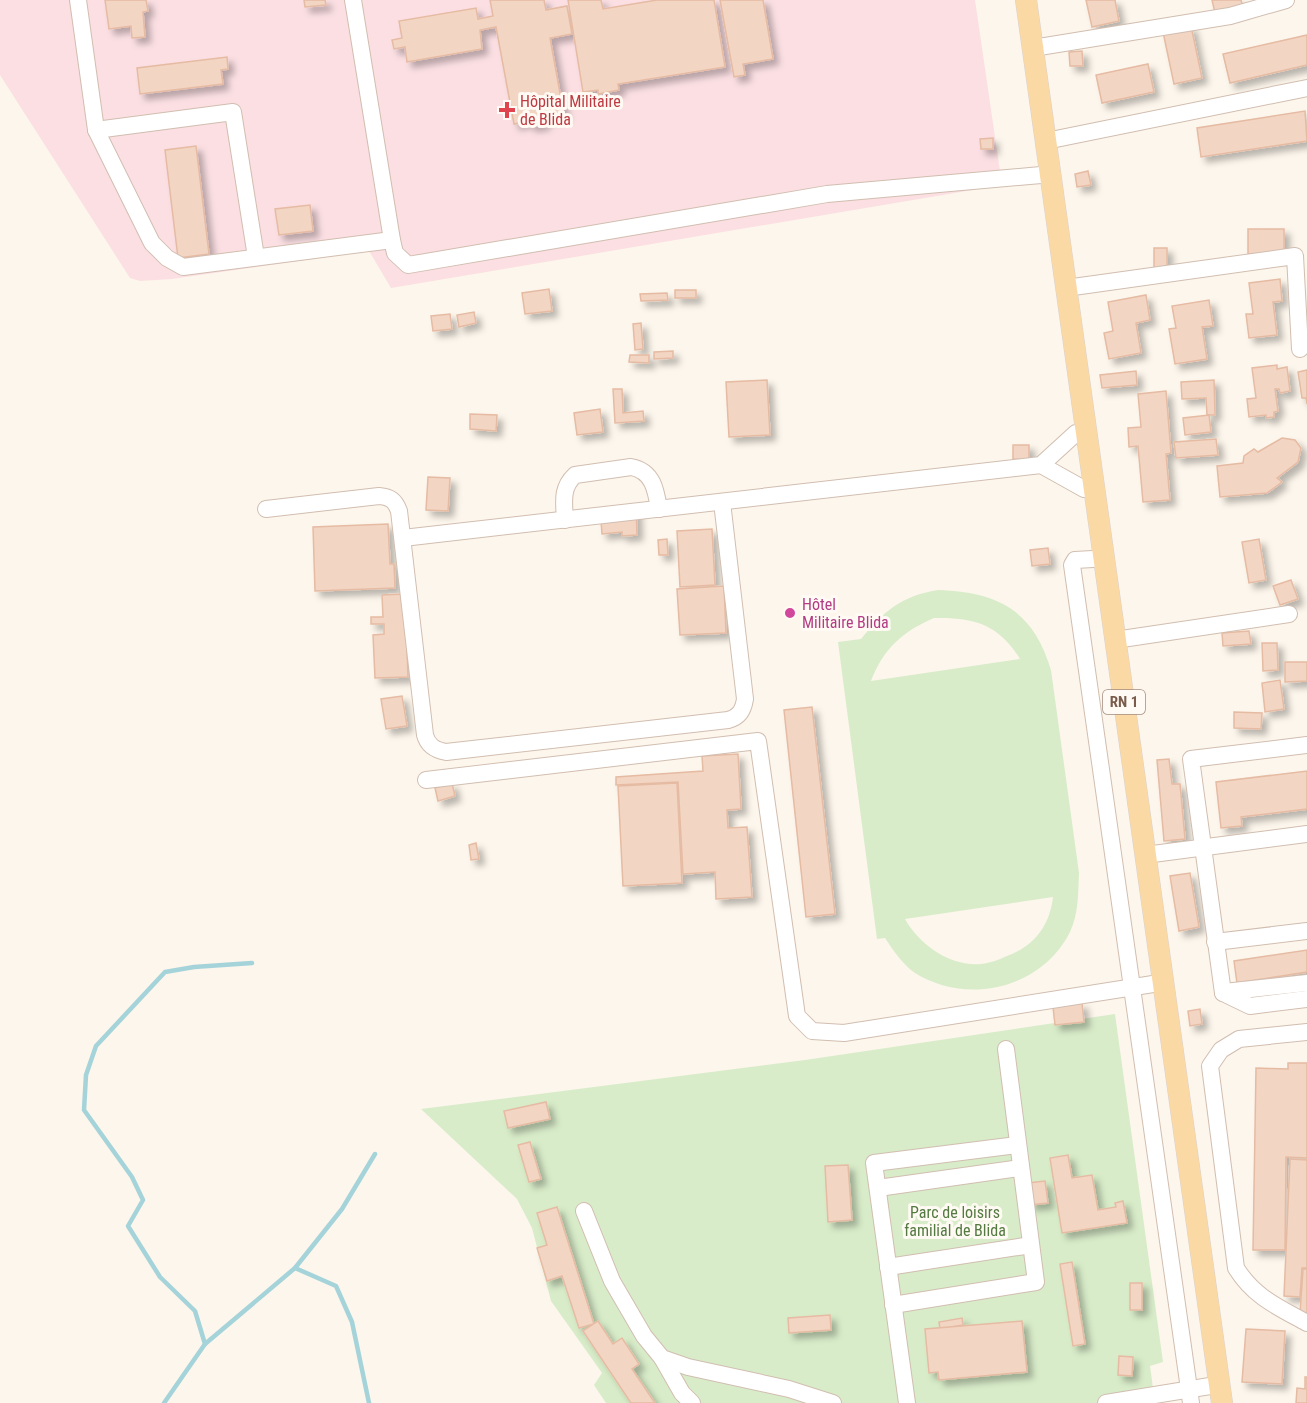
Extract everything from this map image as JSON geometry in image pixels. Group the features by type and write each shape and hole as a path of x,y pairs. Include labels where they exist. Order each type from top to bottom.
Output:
{"main road":[{"name":"RN 1","path":"1017,0 1093,559 1142,986 1215,1397"},
{"name":"RN 1","path":"1026,0 1145,855 1215,1397"}],"lane":[{"path":"78,0 96,130 152,243 167,258 183,267 392,240"},
{"path":"353,0 392,240 395,253 408,265 827,194 1041,175"},
{"path":"1033,48 1230,16 1286,0"},
{"path":"1046,141 1307,88"},
{"path":"96,130 233,112 256,257"},
{"path":"1066,288 1295,256 1300,349"},
{"path":"1041,465 1076,433"},
{"path":"403,538 1041,465 1084,489"},
{"path":"565,520 564,489 575,475 620,468 632,467 646,472 654,485 659,509"},
{"path":"266,509 388,497 394,500 399,511 403,538 426,742 446,752 728,720 741,714 745,699 722,502"},
{"path":"1115,640 1289,614"},
{"path":"426,780 758,741 797,1016 812,1031 844,1033 1142,986 1188,1399"},
{"path":"1223,993 1191,759 1307,745"},
{"path":"1145,855 1307,834"},
{"path":"1215,942 1307,932"},
{"path":"1223,993 1307,983"},
{"path":"1223,993 1250,1005 1307,999"},
{"path":"1307,1032 1239,1039 1221,1050 1210,1066 1236,1268 1258,1296 1307,1323"},
{"path":"893,1305 1036,1282 1006,1049"},
{"path":"907,1403 874,1163 1017,1145"},
{"path":"878,1188 1020,1168"},
{"path":"584,1211 612,1281 644,1336 662,1358 682,1393 692,1403"},
{"path":"888,1267 1031,1245"},
{"path":"662,1358 688,1367 789,1389 833,1403"},
{"path":"1106,1403 1215,1397"}],"shaded area":[{"name":"Hôpital Militaire de Blida","path":"0,0 975,0 1002,185 391,288 369,251 172,279 140,281 130,278 0,75"}],"green space":[{"path":"938,590 978,595 1010,608 1034,632 1051,670 1079,873 1077,910 1070,932 1057,951 1041,967 1023,978 1002,986 980,989 958,988 936,983 911,970 898,957 885,938 877,939 838,642 861,639 894,606","holes":["934,618 961,619 984,625 1003,638 1020,659 871,681 882,659 895,642","1053,897 1045,924 1029,944 1012,954 985,963 969,964 947,958 918,937 905,919"]},
{"name":"Parc de loisirs familial de Blida","path":"1115,1014 1163,1362 1150,1366 1155,1403 606,1403 594,1385 602,1373 551,1301 532,1228 517,1199 421,1109 805,1060"}],"building":[{"path":"105,0 146,0 148,11 143,12 145,37 132,38 131,26 109,29"},
{"path":"304,0 325,0 326,5 305,7"},
{"path":"490,0 544,0 546,10 567,6 572,34 550,38 564,115 543,119 544,124 530,126 530,121 514,124 496,27 480,30 482,49 407,62 405,47 394,49 392,40 402,38 399,21 476,8 478,19 493,16"},
{"path":"568,0 601,0 603,9 657,0 714,0 725,67 618,84 619,90 598,94 598,90 583,92"},
{"path":"720,0 763,0 773,59 743,64 745,75 734,77"},
{"path":"1086,0 1115,0 1119,21 1092,27"},
{"path":"1212,0 1241,0 1243,7 1215,13"},
{"path":"1191,26 1202,78 1174,84 1163,32"},
{"path":"1307,35 1307,65 1230,83 1223,54"},
{"path":"1082,51 1083,66 1070,66 1069,52"},
{"path":"227,57 228,69 221,70 223,84 140,94 137,68"},
{"path":"1148,64 1154,92 1102,103 1096,75"},
{"path":"1305,111 1307,141 1201,157 1197,128"},
{"path":"993,138 993,149 981,149 980,139"},
{"path":"196,146 209,254 178,258 165,150"},
{"path":"1088,171 1091,185 1077,187 1075,174"},
{"path":"310,205 313,231 279,235 275,209"},
{"path":"1248,229 1284,229 1284,254 1248,254"},
{"path":"1154,248 1167,248 1167,268 1154,268"},
{"path":"1280,279 1282,301 1273,302 1277,335 1249,338 1246,314 1253,314 1249,283"},
{"path":"549,289 552,311 525,314 522,293"},
{"path":"675,290 696,290 696,298 675,298"},
{"path":"667,293 668,300 641,301 640,294"},
{"path":"1146,295 1150,320 1136,323 1141,353 1109,359 1104,333 1113,331 1108,302"},
{"path":"1209,300 1213,326 1202,327 1207,359 1175,364 1169,329 1176,328 1172,306"},
{"path":"474,312 476,323 459,327 457,315"},
{"path":"450,314 452,329 433,331 431,316"},
{"path":"641,323 643,349 635,350 633,324"},
{"path":"673,351 673,358 654,359 654,352"},
{"path":"630,355 649,355 649,363 629,362"},
{"path":"1277,365 1277,369 1287,367 1290,391 1280,393 1279,389 1275,389 1278,411 1274,412 1274,417 1266,418 1266,415 1249,417 1247,399 1256,398 1252,368"},
{"path":"1307,370 1307,404 1306,398 1302,398 1298,372"},
{"path":"1136,371 1137,385 1102,388 1100,375"},
{"path":"767,380 770,435 729,437 726,382"},
{"path":"1214,380 1215,415 1207,415 1206,398 1182,399 1181,382"},
{"path":"613,389 622,389 623,413 643,411 644,421 615,423"},
{"path":"1166,391 1171,453 1166,454 1170,500 1143,502 1138,446 1129,447 1128,428 1141,427 1138,394"},
{"path":"600,409 603,432 577,435 574,413"},
{"path":"470,414 497,415 496,431 470,429"},
{"path":"1209,415 1211,432 1185,435 1183,418"},
{"path":"1282,438 1295,440 1301,448 1298,462 1277,478 1282,482 1267,493 1220,497 1217,466 1243,463 1244,456 1254,449 1258,452"},
{"path":"1216,439 1218,455 1176,458 1174,442"},
{"path":"1013,445 1029,445 1029,460 1013,459"},
{"path":"428,477 450,478 448,511 426,510"},
{"path":"636,506 637,535 622,536 622,532 602,534 600,508"},
{"path":"388,524 390,564 394,564 395,588 315,591 313,527"},
{"path":"712,529 715,585 680,587 677,531"},
{"path":"667,539 668,555 659,555 658,540"},
{"path":"1259,539 1266,580 1249,583 1242,542"},
{"path":"1048,548 1050,564 1032,566 1030,550"},
{"path":"1291,580 1298,599 1280,605 1273,586"},
{"path":"724,586 726,633 680,635 677,589"},
{"path":"405,594 408,677 375,678 373,635 384,634 384,624 371,624 371,617 383,617 382,595"},
{"path":"1249,631 1251,644 1223,646 1222,633"},
{"path":"1262,643 1277,643 1278,670 1263,671"},
{"path":"1285,662 1307,662 1307,681 1285,682"},
{"path":"1280,680 1284,709 1265,712 1262,683"},
{"path":"402,696 407,726 386,729 381,699"},
{"path":"812,707 835,914 806,917 784,710"},
{"path":"1234,712 1262,713 1261,729 1234,728"},
{"path":"738,754 741,809 727,810 728,828 747,827 752,897 716,899 715,872 683,874 678,782 616,785 616,777 703,771 702,756"},
{"path":"1169,759 1172,784 1180,784 1185,839 1164,841 1157,760"},
{"path":"1307,771 1307,809 1241,817 1242,826 1221,828 1216,782"},
{"path":"452,783 455,796 438,801 435,788"},
{"path":"677,783 682,883 623,886 618,786"},
{"path":"476,843 479,859 471,860 469,845"},
{"path":"1190,873 1199,927 1179,931 1170,876"},
{"path":"1307,950 1307,972 1237,983 1234,961"},
{"path":"1082,1003 1084,1022 1055,1025 1053,1007"},
{"path":"1200,1009 1202,1024 1190,1026 1188,1011"},
{"path":"1288,1063 1307,1063 1307,1158 1286,1157 1285,1250 1253,1250 1256,1068 1288,1069"},
{"path":"546,1102 550,1119 508,1128 504,1111"},
{"path":"530,1142 541,1179 529,1182 518,1145"},
{"path":"1068,1155 1072,1178 1092,1175 1098,1210 1116,1207 1115,1203 1123,1201 1127,1223 1062,1233 1050,1158"},
{"path":"1290,1159 1307,1160 1307,1268 1302,1268 1300,1297 1284,1296"},
{"path":"848,1165 852,1220 828,1222 825,1166"},
{"path":"1045,1181 1048,1203 1030,1205 1028,1183"},
{"path":"557,1207 594,1324 579,1328 562,1276 547,1281 537,1248 547,1245 537,1213"},
{"path":"1072,1262 1085,1344 1073,1346 1060,1264"},
{"path":"1303,1269 1307,1269 1307,1314 1300,1313"},
{"path":"1130,1283 1142,1283 1142,1310 1130,1310"},
{"path":"830,1315 831,1330 789,1333 788,1318"},
{"path":"962,1318 963,1325 940,1329 939,1322"},
{"path":"598,1321 613,1344 622,1338 639,1364 632,1369 655,1403 631,1403 583,1331"},
{"path":"1022,1321 1027,1372 939,1380 938,1372 929,1373 925,1329"},
{"path":"1246,1329 1285,1331 1282,1384 1242,1382"},
{"path":"1119,1356 1133,1357 1132,1376 1118,1375"},
{"path":"1305,1377 1307,1377 1307,1403 1296,1403 1297,1388 1305,1389"}],"waterway":[{"path":"205,1344 195,1311 160,1277 128,1226 143,1200 132,1177 84,1110 86,1075 96,1046 165,972 194,967 252,963"},
{"path":"164,1403 205,1344 295,1268 342,1209 375,1154"},
{"path":"295,1268 336,1286 352,1322 369,1403"}],"place":[{"name":"Hôpital Militaire de Blida","path":"507,110"},
{"name":"Hôtel Militaire Blida","path":"790,613"}]}
